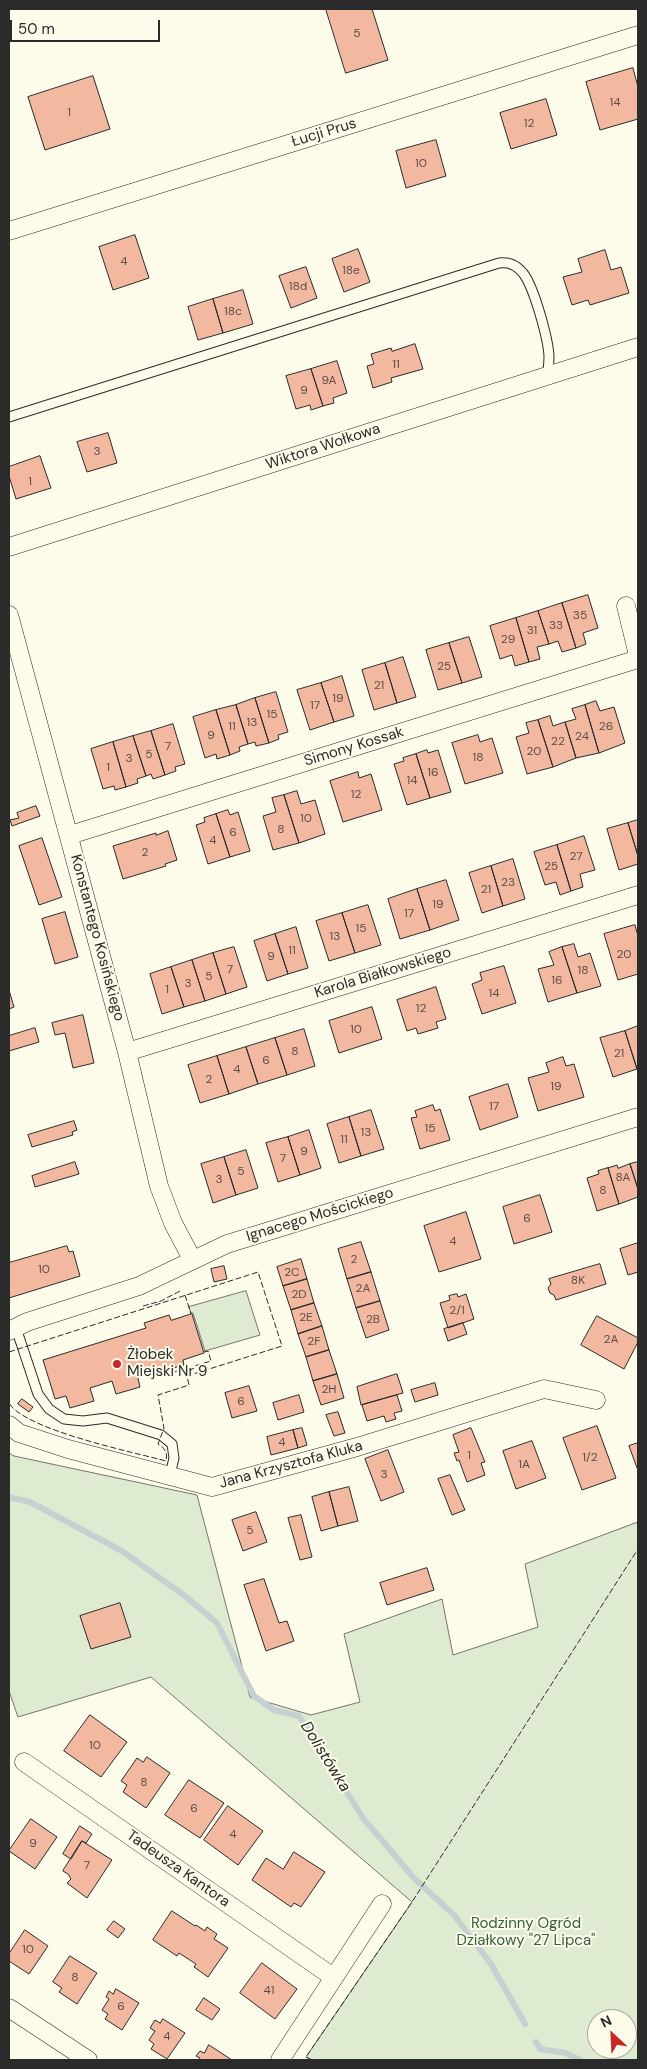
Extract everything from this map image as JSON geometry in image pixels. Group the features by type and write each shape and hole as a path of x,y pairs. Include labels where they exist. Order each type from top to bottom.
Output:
{"street":[{"name":"Łucji Prus","path":"9,231 638,35"},
{"name":"Wiktora Wołkowa","path":"9,547 638,347"},
{"path":"626,606 638,654"},
{"name":"Konstantego Kosińskiego","path":"9,615 70,835 127,1052 159,1186 170,1215 192,1259"},
{"name":"Simony Kossak","path":"70,835 638,658"},
{"name":"Karola Białkowskiego","path":"127,1052 638,895"},
{"name":"Ignacego Mościckiego","path":"12,1329 26,1322 140,1286 155,1280 192,1259 227,1244 638,1117"},
{"name":"Jana Krzysztofa Kluka","path":"9,1425 19,1433 68,1449 212,1487 357,1447 544,1389 596,1400"},
{"name":"Tadeusza Kantora","path":"24,1762 333,1976"},
{"path":"280,2060 333,1976 382,1904"},
{"path":"9,2008 88,2060"}],"lane":[{"path":"9,417 499,263 508,262 516,266 531,287 547,340 549,357 548,376"},
{"path":"12,1329 38,1394 49,1410 64,1419 83,1421 107,1418 161,1435 172,1444 174,1458 170,1475"}],"green space":[{"path":"246,1291 260,1335 205,1351 193,1313 191,1313 189,1307"},
{"name":"Rodzinny Ogród Działkowy \"27 Lipca\"","path":"9,1453 14,1456 197,1495 250,1697 311,1715 360,1702 344,1634 442,1599 453,1655 538,1627 525,1564 638,1522 638,2060 312,2060 306,2057 412,1902 151,1677 18,1717 9,1691"}],"building":[{"path":"326,9 372,9 388,60 346,73"},
{"path":"633,68 638,87 638,119 600,130 586,82"},
{"path":"93,76 110,129 45,150 28,97"},
{"path":"546,99 557,135 511,149 500,113"},
{"path":"436,140 446,176 406,188 396,151"},
{"path":"135,235 149,278 113,290 99,247"},
{"path":"358,249 370,282 344,292 332,259"},
{"path":"605,250 611,270 621,267 629,293 590,305 588,300 572,305 563,277 582,272 578,259"},
{"path":"306,267 317,298 291,308 279,276"},
{"path":"243,290 253,324 223,333 213,299"},
{"path":"213,299 223,333 198,340 188,307"},
{"path":"415,344 423,369 391,378 392,382 373,388 367,366 374,364 371,354 391,348 392,351"},
{"path":"337,361 347,393 333,398 334,403 323,406 311,369"},
{"path":"311,369 323,406 311,410 310,405 296,409 286,376"},
{"path":"108,433 117,463 87,472 77,442"},
{"path":"40,456 51,488 16,499 9,476 9,467"},
{"path":"588,595 598,628 583,633 586,644 576,648 562,603"},
{"path":"562,603 576,648 562,652 558,641 549,644 538,611"},
{"path":"538,611 549,644 537,647 540,659 529,662 516,618"},
{"path":"516,618 529,662 515,666 512,655 500,659 490,626"},
{"path":"469,637 482,677 462,683 449,643"},
{"path":"449,643 462,683 438,690 426,650"},
{"path":"403,657 416,697 397,703 385,663"},
{"path":"385,663 397,703 374,710 362,670"},
{"path":"342,676 354,716 334,722 321,683"},
{"path":"321,683 334,722 310,730 297,690"},
{"path":"276,692 288,732 278,735 279,739 269,743 255,698"},
{"path":"255,698 269,743 256,746 255,742 248,744 236,705"},
{"path":"596,701 600,711 614,707 625,743 599,753 585,705"},
{"path":"236,705 248,744 239,747 240,751 230,755 216,710"},
{"path":"585,705 599,753 576,758 565,722 576,719 572,709"},
{"path":"216,710 230,755 217,759 216,754 205,758 193,717"},
{"path":"550,716 553,726 565,722 576,758 553,767 538,720"},
{"path":"538,720 553,767 527,774 516,737 529,733 526,723"},
{"path":"173,724 185,764 175,767 176,771 165,775 151,731"},
{"path":"151,731 165,775 153,779 151,774 146,776 133,736"},
{"path":"478,735 480,742 492,738 503,773 465,784 452,743"},
{"path":"133,736 146,776 137,779 138,783 126,787 113,742"},
{"path":"113,742 126,787 115,790 114,786 103,789 91,749"},
{"path":"427,750 428,753 438,750 451,792 430,798 416,754"},
{"path":"416,754 430,798 407,805 394,764 404,761 403,758"},
{"path":"358,772 359,778 371,774 382,810 343,822 330,781"},
{"path":"297,791 301,804 315,800 325,834 299,843 284,795"},
{"path":"284,795 299,843 273,850 263,816 276,812 272,798"},
{"path":"36,806 40,816 12,826 10,820 19,818 17,813"},
{"path":"228,810 230,815 238,812 250,851 230,857 216,814"},
{"path":"216,814 230,857 208,864 196,825 205,822 204,818"},
{"path":"638,820 638,856 628,823"},
{"path":"628,823 638,856 638,864 619,870 607,829"},
{"path":"168,831 177,860 165,864 166,866 123,879 113,846"},
{"path":"584,836 595,870 580,874 583,887 571,891 557,845"},
{"path":"42,838 62,897 39,905 19,846"},
{"path":"557,845 571,891 560,895 556,882 545,885 534,852"},
{"path":"513,859 525,899 503,906 491,866"},
{"path":"491,866 503,906 482,913 469,873"},
{"path":"446,880 459,920 430,930 417,889"},
{"path":"417,889 430,930 400,939 388,899"},
{"path":"368,905 381,945 355,953 342,913"},
{"path":"65,912 78,957 55,964 42,919"},
{"path":"342,913 355,953 329,961 316,921"},
{"path":"635,925 638,936 638,974 618,980 604,934"},
{"path":"296,927 308,968 288,974 275,934"},
{"path":"275,934 288,974 267,981 254,941"},
{"path":"574,944 578,957 590,953 601,986 577,993 562,947"},
{"path":"234,947 247,987 226,994 213,953"},
{"path":"562,947 577,993 548,1002 538,969 554,965 549,952"},
{"path":"213,953 226,994 205,1001 192,960"},
{"path":"192,960 205,1001 184,1007 171,967"},
{"path":"504,966 516,1003 482,1014 472,984 482,980 480,973"},
{"path":"171,967 184,1007 162,1014 150,974"},
{"path":"436,987 446,1019 436,1022 438,1028 418,1034 416,1028 407,1031 397,1000"},
{"path":"9,990 14,1007 9,1009"},
{"path":"372,1007 382,1039 339,1053 329,1021"},
{"path":"83,1015 94,1063 73,1068 65,1033 55,1035 52,1023"},
{"path":"638,1026 638,1069 637,1069 625,1031"},
{"path":"35,1028 39,1042 9,1051 9,1036"},
{"path":"304,1029 315,1066 287,1075 275,1038"},
{"path":"625,1031 637,1069 613,1077 600,1038"},
{"path":"275,1038 287,1075 258,1084 246,1047"},
{"path":"246,1047 258,1084 229,1094 217,1056"},
{"path":"217,1056 229,1094 200,1103 188,1065"},
{"path":"563,1057 566,1066 574,1064 584,1097 538,1111 528,1078 549,1072 546,1063"},
{"path":"508,1084 518,1117 480,1130 469,1097"},
{"path":"433,1105 435,1111 440,1109 450,1140 420,1149 411,1118 417,1117 415,1111"},
{"path":"371,1110 384,1149 361,1156 349,1117"},
{"path":"349,1117 361,1156 339,1163 327,1124"},
{"path":"74,1121 77,1130 72,1132 73,1135 32,1147 28,1135"},
{"path":"309,1130 321,1168 300,1175 288,1137"},
{"path":"288,1137 300,1175 278,1182 266,1143"},
{"path":"246,1150 258,1188 236,1195 224,1157"},
{"path":"224,1157 236,1195 213,1203 201,1164"},
{"path":"75,1162 79,1174 35,1187 32,1176"},
{"path":"638,1162 638,1189 630,1164"},
{"path":"630,1164 638,1189 638,1197 619,1204 608,1168 617,1165 618,1168"},
{"path":"608,1168 619,1204 597,1211 587,1178 599,1174 598,1171"},
{"path":"540,1195 552,1232 514,1244 503,1207"},
{"path":"466,1212 481,1259 439,1272 424,1226"},
{"path":"361,1242 371,1272 347,1279 338,1249"},
{"path":"638,1243 638,1272 628,1275 620,1249"},
{"path":"67,1246 69,1252 73,1251 80,1276 9,1298 9,1263"},
{"path":"301,1259 307,1279 283,1286 277,1267"},
{"path":"600,1264 606,1284 556,1300 554,1295 550,1293 548,1288 551,1284 549,1279"},
{"path":"224,1266 227,1279 214,1282 211,1269"},
{"path":"371,1272 380,1301 356,1308 347,1279"},
{"path":"307,1279 314,1303 291,1310 283,1286"},
{"path":"457,1294 458,1297 466,1294 474,1319 448,1328 440,1303 450,1300 449,1296"},
{"path":"380,1301 389,1330 366,1338 356,1308"},
{"path":"314,1303 322,1326 298,1334 291,1310"},
{"path":"192,1314 204,1353 183,1360 184,1365 159,1372 158,1368 137,1374 140,1387 116,1394 112,1381 90,1388 94,1401 70,1408 66,1396 55,1399 43,1360 146,1328 144,1323 169,1315 171,1320"},
{"path":"597,1316 638,1338 638,1342 624,1369 581,1345"},
{"path":"463,1323 467,1334 448,1341 444,1329"},
{"path":"322,1326 329,1350 306,1357 298,1334"},
{"path":"329,1350 337,1374 313,1381 306,1357"},
{"path":"337,1374 344,1398 321,1405 313,1381"},
{"path":"397,1374 403,1393 361,1405 357,1387"},
{"path":"435,1383 438,1395 415,1402 411,1390"},
{"path":"249,1386 257,1411 232,1418 225,1393"},
{"path":"299,1395 304,1412 278,1420 273,1403"},
{"path":"397,1395 402,1411 394,1413 396,1419 386,1422 384,1416 367,1421 362,1405"},
{"path":"22,1399 33,1407 29,1412 18,1404"},
{"path":"338,1412 345,1433 334,1436 326,1415"},
{"path":"597,1426 616,1478 582,1490 563,1438"},
{"path":"302,1428 307,1445 298,1448 293,1430"},
{"path":"471,1428 485,1462 481,1463 485,1475 467,1482 459,1460 457,1461 454,1453 459,1452 453,1435"},
{"path":"293,1430 298,1448 271,1455 267,1437"},
{"path":"532,1441 546,1478 516,1489 503,1451"},
{"path":"638,1443 638,1467 637,1468 629,1446"},
{"path":"388,1450 404,1492 381,1501 365,1459"},
{"path":"450,1475 465,1510 452,1515 438,1479"},
{"path":"349,1487 358,1521 338,1526 329,1492"},
{"path":"329,1492 338,1526 321,1531 312,1497"},
{"path":"256,1512 267,1542 243,1551 232,1520"},
{"path":"301,1515 312,1557 300,1560 288,1518"},
{"path":"427,1568 434,1590 387,1605 380,1583"},
{"path":"264,1579 279,1623 287,1621 294,1641 266,1651 244,1585"},
{"path":"120,1603 131,1637 91,1649 80,1616"},
{"path":"90,1715 127,1742 101,1777 64,1751"},
{"path":"147,1757 170,1773 146,1808 123,1792 127,1785 121,1781 137,1758 143,1762"},
{"path":"189,1780 224,1803 200,1838 165,1815"},
{"path":"228,1806 263,1831 238,1865 204,1840"},
{"path":"31,1819 57,1837 35,1869 9,1851"},
{"path":"80,1826 92,1834 86,1843 82,1841 71,1859 63,1854"},
{"path":"82,1841 112,1860 87,1898 67,1883 71,1879 63,1871"},
{"path":"294,1852 325,1872 301,1907 294,1903 291,1907 252,1880 266,1858 283,1869"},
{"path":"172,1911 205,1931 207,1927 217,1934 214,1939 228,1948 208,1977 194,1967 196,1964 179,1953 177,1956 153,1940"},
{"path":"114,1921 125,1929 118,1938 107,1930"},
{"path":"25,1930 48,1946 29,1974 9,1961 9,1954"},
{"path":"70,1956 97,1973 77,2004 59,1992 62,1988 53,1982"},
{"path":"262,1963 297,1989 275,2019 240,1993"},
{"path":"116,1989 139,2003 122,2030 105,2019 108,2014 102,2010 109,1999 106,1997 109,1991 113,1994"},
{"path":"204,1998 220,2009 212,2020 196,2010"},
{"path":"163,2019 185,2033 167,2059 151,2049 154,2044 149,2040 155,2031 150,2028 155,2020 160,2023"},
{"path":"209,2045 232,2060 199,2060 200,2058 196,2056 200,2051 204,2053"}],"waterway":[{"name":"Dolistówka","path":"9,1497 30,1502 122,1551 185,1596 217,1623 254,1696 274,1710 299,1716 363,1818 414,1878 454,1915 491,1964 525,2024"},
{"name":"Dolistówka","path":"536,2042 540,2049 566,2053 580,2060"}],"fence":[{"path":"9,1352 258,1272 282,1346 187,1376 189,1385 158,1395 164,1428 158,1444 165,1451 166,1461 57,1431 19,1413 9,1403"},
{"path":"143,1306 161,1301 182,1290"},
{"path":"185,1295 191,1314"},
{"path":"171,1373 211,1361 208,1351 204,1352"},
{"path":"312,2060 306,2057 412,1902 638,1549"}],"place":[{"name":"Żłobek Miejski Nr 9","path":"117,1364"}]}
